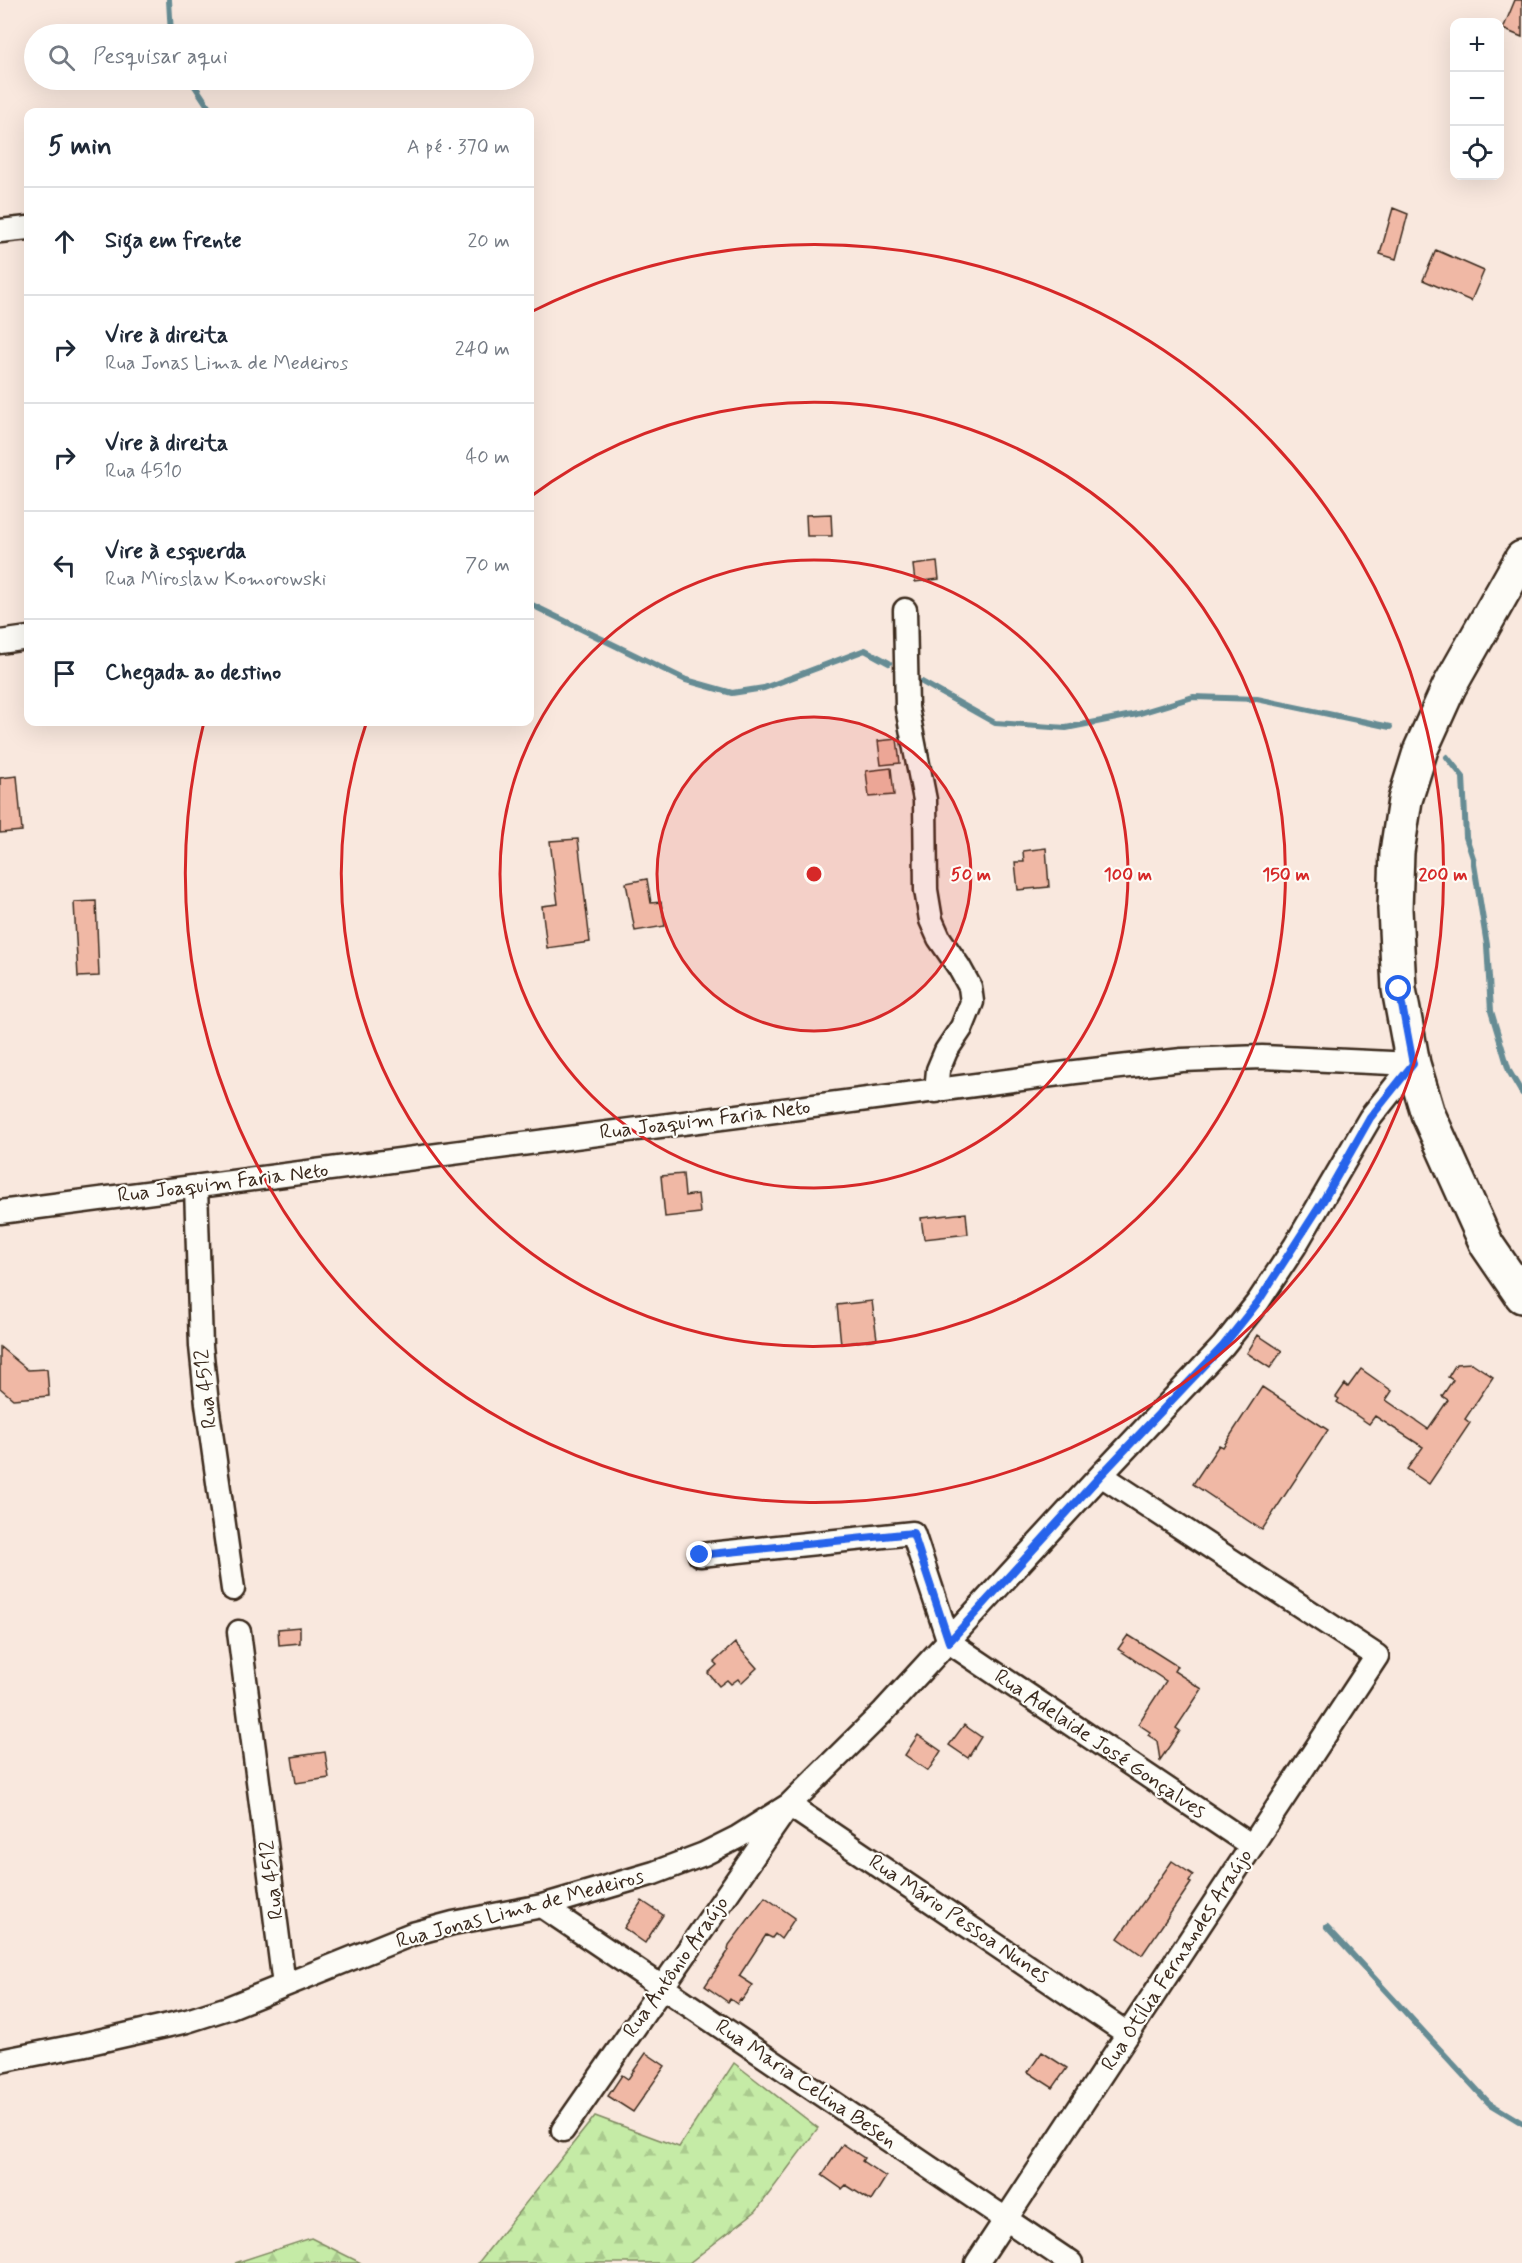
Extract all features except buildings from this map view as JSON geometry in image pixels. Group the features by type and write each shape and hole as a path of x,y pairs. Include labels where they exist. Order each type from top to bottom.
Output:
{"main road":[{"path":"1522,558 1449,687 1421,749 1406,800 1397,852 1395,909 1399,989 1413,1064 1428,1114 1487,1245 1522,1296"}],"street":[{"path":"0,231 24,228"},
{"path":"905,610 907,708 925,800 926,890 931,920 939,938 970,987 972,1002 963,1027 946,1051 938,1070 936,1090"},
{"path":"0,642 24,639"},
{"name":"Rua Joaquim Faria Neto","path":"0,1212 1182,1060 1262,1057 1413,1064"},
{"name":"Rua Jonas Lima de Medeiros","path":"0,2061 188,2021 228,2008 412,1934 453,1923 542,1906 654,1874 704,1854 738,1837 789,1805 884,1711 1223,1346 1258,1302 1311,1219 1370,1118 1413,1064"},
{"name":"Rua 4512","path":"196,1187 201,1346 233,1589"},
{"name":"Rua Otília Fernandes Araújo","path":"977,2263 1377,1656 1101,1475"},
{"path":"700,1555 913,1533 949,1642"},
{"name":"Rua 4512","path":"239,1632 284,1985"},
{"name":"Rua Adelaide José Gonçalves","path":"949,1642 1252,1846"},
{"name":"Rua Antônio Araújo","path":"563,2130 789,1805"},
{"name":"Rua Mário Pessoa Nunes","path":"789,1805 1128,2034"},
{"name":"Rua Maria Celina Besen","path":"542,1906 1071,2263"}],"green space":[{"path":"734,2063 818,2128 756,2211 689,2263 478,2263 595,2116 679,2147"},
{"path":"311,2238 361,2263 235,2263"}],"waterway":[{"path":"169,0 170,24"},
{"path":"198,90 209,108"},
{"path":"534,606 686,680 732,693 764,688 865,650 889,663"},
{"path":"922,682 995,723 1066,728 1137,714 1193,697 1257,699 1390,727"},
{"path":"1447,757 1463,777 1466,837 1473,858 1487,945 1491,1011 1509,1071 1522,1093"},
{"path":"1327,1927 1489,2103 1522,2123"}],"route":[{"path":"700,1555 913,1533 949,1642 1101,1475 1223,1346 1258,1302 1323,1201 1370,1118 1413,1064 1399,989"}]}
